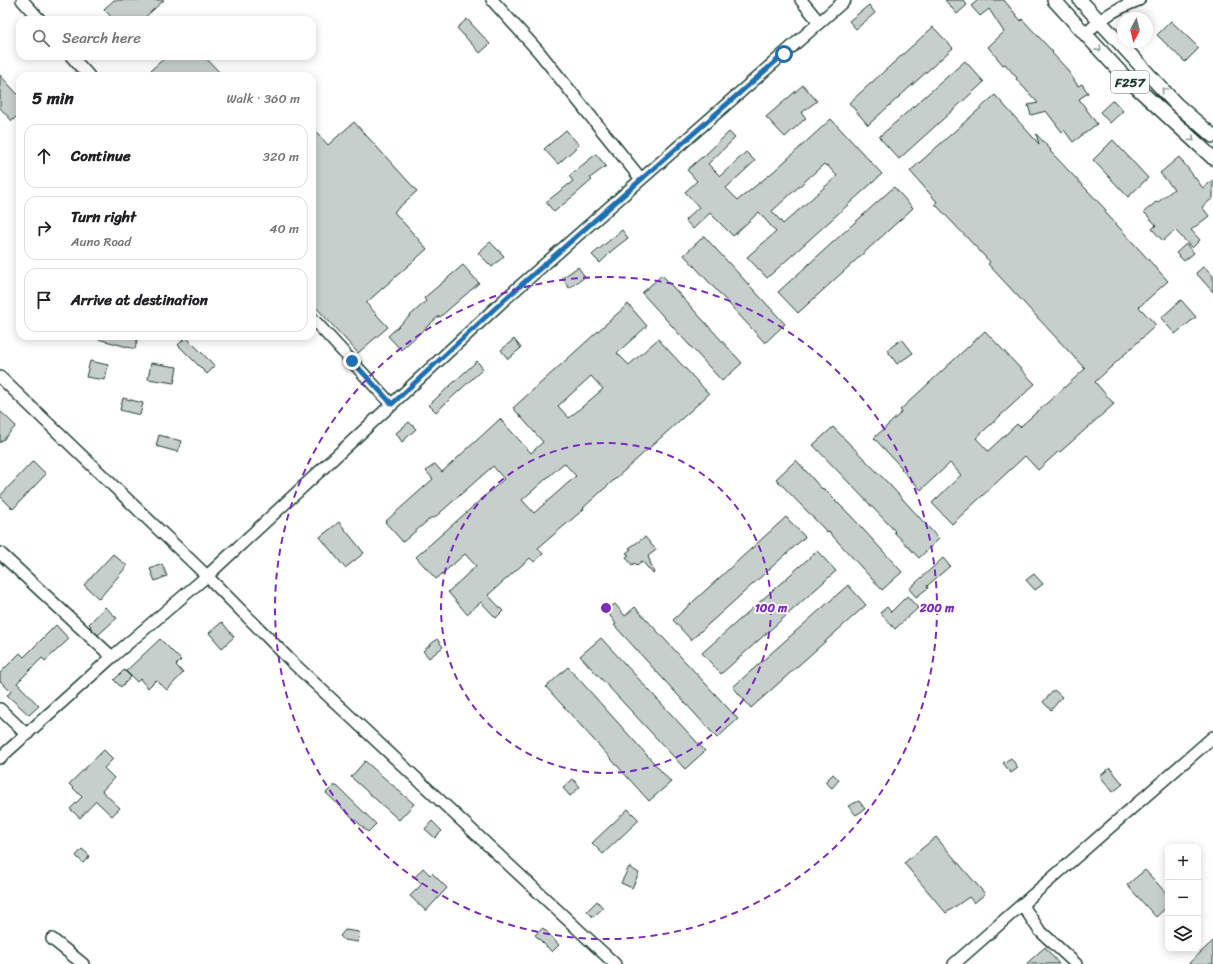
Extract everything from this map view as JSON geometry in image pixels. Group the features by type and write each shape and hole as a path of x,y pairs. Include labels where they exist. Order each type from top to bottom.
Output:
{"main road":[{"name":"F257","path":"1054,0 1122,74 1213,158"},
{"name":"F257","path":"1080,0 1176,104 1213,136"}],"street":[{"path":"22,0 36,16"},
{"path":"492,0 539,52 641,179"},
{"path":"801,0 820,22"},
{"path":"0,758 112,656 207,576 504,300 845,0"},
{"path":"1086,34 1098,21 1120,8 1139,0"},
{"path":"75,60 86,72"},
{"path":"316,322 392,404"},
{"path":"0,377 207,576 292,662 615,964"},
{"path":"0,553 112,656"},
{"path":"0,709 26,735"},
{"path":"954,964 1213,737"},
{"path":"1022,904 1039,930 1076,964"},
{"path":"52,939 83,964"}],"building":[{"path":"114,0 164,0 146,16 110,16 104,9"},
{"path":"945,0 963,0 967,5 957,14"},
{"path":"978,0 1004,0 1021,21 1022,19 1053,52 1052,53 1066,68 1078,86 1082,84 1088,93 1079,99 1097,124 1073,142 1064,130 1062,132 1046,111 1031,115 1028,105 1038,103 1016,79 1017,78 1005,64 1003,65 988,47 1004,32 989,9 980,16 971,6"},
{"path":"869,5 875,13 856,29 849,21"},
{"path":"467,19 490,44 480,53 457,28"},
{"path":"1171,21 1199,48 1185,62 1157,35"},
{"path":"933,27 953,48 868,125 849,103"},
{"path":"162,60 208,60 219,72 153,72 151,70"},
{"path":"965,61 984,82 899,159 879,137"},
{"path":"0,75 16,93 16,117 12,121 0,108"},
{"path":"803,85 817,101 801,113 806,118 785,137 766,117"},
{"path":"995,95 1039,144 1036,134 1051,150 1050,151 1106,210 1105,212 1168,281 1139,307 1156,325 1095,382 1114,404 1038,470 1025,456 952,524 932,503 961,475 950,463 921,490 874,438 902,412 900,410 985,331 1035,384 976,438 988,451 1017,424 1020,427 1085,369 988,264 990,262 935,204 937,202 910,171"},
{"path":"1113,100 1123,111 1110,123 1100,112"},
{"path":"831,119 882,174 767,278 747,257 776,232 759,212 733,236 710,213 693,229 685,220 699,207 685,192 697,181 687,170 729,132 735,138 708,164 720,176 746,152 755,161 726,188 738,200 773,172","holes":["824,164 826,166 827,165 837,176 783,224 772,211"]},
{"path":"354,122 417,191 394,212 427,249 366,303 388,327 358,353 316,307 316,132 328,145"},
{"path":"566,130 579,145 558,164 544,149"},
{"path":"1113,140 1148,178 1128,197 1093,160"},
{"path":"596,154 606,166 590,178 592,180 554,212 546,202 573,181 569,176"},
{"path":"1179,157 1203,188 1213,180 1213,198 1202,207 1209,216 1191,230 1200,240 1192,248 1175,230 1163,241 1152,229 1156,225 1144,212 1174,189 1160,173"},
{"path":"894,187 913,208 798,313 778,292"},
{"path":"622,230 628,238 610,252 600,263 592,255"},
{"path":"704,236 785,324 765,343 684,255"},
{"path":"490,242 504,256 492,267 478,253"},
{"path":"1186,244 1194,253 1184,261 1176,253"},
{"path":"463,265 479,283 401,350 388,336 426,301 424,298"},
{"path":"1204,266 1213,276 1213,292 1196,273"},
{"path":"578,267 585,277 569,288 562,278"},
{"path":"662,275 742,363 722,381 642,293"},
{"path":"1181,300 1196,317 1175,334 1161,318"},
{"path":"628,304 647,326 617,353 629,365 658,339 709,394 583,508 584,509 538,548 543,554 534,562 530,558 488,595 503,611 496,618 481,602 467,614 448,592 476,566 465,554 436,579 416,557 504,479 493,466 433,519 432,517 403,542 385,522 433,479 426,471 435,464 442,472 500,419 531,453 543,442 513,408","holes":["591,376 603,389 569,418 558,406","564,463 576,476 534,513 522,500"]},
{"path":"514,339 521,348 508,359 501,350"},
{"path":"902,339 913,353 897,364 887,350"},
{"path":"102,340 137,340 135,349"},
{"path":"183,340 189,340 215,366 207,374 178,345"},
{"path":"90,361 108,365 105,380 86,377"},
{"path":"477,361 483,369 436,412 429,405"},
{"path":"151,363 177,367 174,383 148,379"},
{"path":"123,398 143,403 140,415 120,410"},
{"path":"0,411 16,426 0,443"},
{"path":"409,422 416,429 402,442 396,433"},
{"path":"833,427 888,483 939,539 919,558 813,445"},
{"path":"159,435 181,441 178,452 156,446"},
{"path":"796,460 822,489 823,488 851,516 902,572 882,590 829,532 828,533 776,479"},
{"path":"33,461 46,474 13,509 0,496"},
{"path":"786,517 805,537 691,640 673,620"},
{"path":"339,522 364,553 345,568 320,537"},
{"path":"645,537 656,550 648,556 654,573 653,574 642,561 637,565 635,563 632,565 626,557 629,555 626,553 631,549 629,548"},
{"path":"817,551 836,571 721,674 702,653"},
{"path":"113,554 127,566 99,599 84,585"},
{"path":"943,558 950,566 927,586 928,588 916,597 909,589"},
{"path":"162,564 167,576 155,581 150,569"},
{"path":"1034,574 1043,584 1035,590 1026,580"},
{"path":"848,585 866,605 751,708 733,687"},
{"path":"907,596 918,608 895,629 880,613 887,607 891,612"},
{"path":"615,604 625,616 635,607 738,719 717,738 614,625 616,624 606,610"},
{"path":"105,607 117,618 98,635 89,624"},
{"path":"222,622 234,637 222,648 209,633"},
{"path":"56,625 69,639 45,661 42,658 17,683 39,706 29,715 7,695 11,692 0,681 0,673 20,653 24,657"},
{"path":"601,638 705,751 685,769 580,656"},
{"path":"160,639 181,660 176,665 183,673 167,690 156,680 148,688 140,679 137,682 126,671"},
{"path":"437,639 443,647 429,658 423,651"},
{"path":"568,667 671,782 649,801 546,687"},
{"path":"124,670 131,677 121,687 114,680"},
{"path":"1054,690 1062,697 1051,710 1043,702"},
{"path":"104,750 113,759 104,768 114,778 102,791 120,808 112,816 96,801 80,818 70,809 82,797 69,784"},
{"path":"1011,758 1018,768 1011,773 1003,763"},
{"path":"365,761 414,804 399,820 351,777"},
{"path":"1110,768 1123,784 1113,792 1100,776"},
{"path":"833,774 839,780 832,788 825,782"},
{"path":"573,779 580,787 570,796 563,788"},
{"path":"333,786 337,786 376,824 368,832 326,793"},
{"path":"859,801 865,809 856,815 848,806"},
{"path":"628,809 639,820 603,854 592,843"},
{"path":"432,821 442,831 435,838 425,829"},
{"path":"936,837 985,894 974,903 969,897 946,913 904,863"},
{"path":"82,849 90,856 83,863 76,856"},
{"path":"629,867 639,873 632,888 621,883"},
{"path":"423,868 430,875 432,873 447,888 426,911 410,896 422,884 415,877"},
{"path":"1145,870 1165,892 1165,909 1156,917 1127,885"},
{"path":"597,901 603,908 593,917 587,911"},
{"path":"543,928 559,945 552,952 535,935"},
{"path":"345,930 359,932 358,942 344,940 340,936"},
{"path":"1213,941 1213,964 1188,964"},
{"path":"1045,947 1059,964 1026,964"}],"route":[{"path":"352,361 392,404 504,300 784,54"}]}
